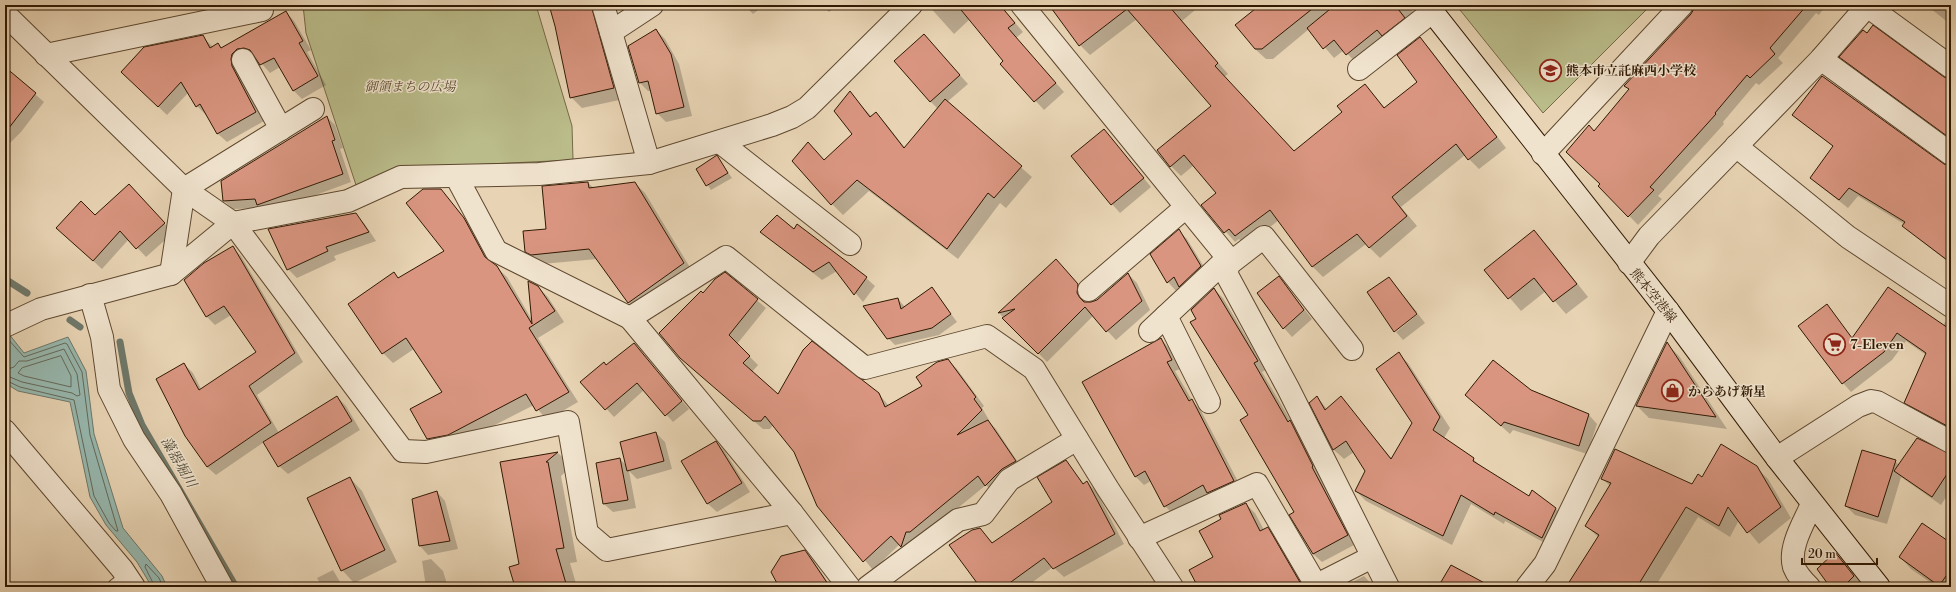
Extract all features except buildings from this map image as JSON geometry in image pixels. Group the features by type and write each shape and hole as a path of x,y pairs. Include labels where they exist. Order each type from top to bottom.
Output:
{"street":[{"path":"603,5 649,163"},
{"path":"611,32 652,5"},
{"path":"5,326 41,309 171,274 233,223 348,201 401,177 539,174 649,163 720,142 792,117 807,108 911,5"},
{"path":"1022,5 1228,261 1227,275 1288,388 1372,558 1388,587"},
{"path":"1543,154 1682,5"},
{"path":"1629,263 1649,236 1821,59 1867,5 1951,67"},
{"path":"1359,69 1429,9"},
{"name":"熊本空港線","path":"1429,9 1668,311 1812,504 1879,587"},
{"path":"46,54 262,10"},
{"path":"5,14 184,189 233,223 403,451 426,452 568,422 587,533 607,550 792,513"},
{"path":"1821,59 1951,154"},
{"path":"243,60 281,129"},
{"path":"171,274 184,189 313,110"},
{"path":"720,142 850,244"},
{"path":"1736,146 1848,237 1951,306"},
{"path":"456,176 496,251 630,318 792,513 849,587"},
{"path":"1089,290 1186,207"},
{"path":"1150,331 1228,261 1264,237 1352,349"},
{"path":"630,318 726,258 865,368 987,336 1034,370 1139,538 1172,587"},
{"path":"90,295 102,337 109,389 134,439 171,494 222,587"},
{"path":"1527,587 1545,564 1668,311"},
{"path":"1166,316 1209,402"},
{"path":"1777,458 1858,406 1871,401 1883,404 1951,442"},
{"path":"5,431 126,584"},
{"path":"868,587 958,520 983,514 1010,480 1077,439"},
{"path":"1139,538 1257,484 1315,586 1372,558"},
{"path":"1809,587 1798,575 1794,566 1794,553 1796,542 1812,504"}],"green space":[{"name":"御領まちの広場","path":"303,5 536,5 572,126 573,160 404,168 357,188 306,33"},
{"name":"熊本市立託麻西小学校","path":"1456,5 1651,5 1543,113"}],"water":[{"path":"5,329 24,353 68,337 86,371 94,434 123,528 162,576 167,587 152,587 137,562 106,525 90,497 70,402 18,391 5,383 5,361 10,359 5,352"}],"waterway":[{"name":"藻器堀川","path":"5,279 27,293"},
{"name":"藻器堀川","path":"70,320 80,327"},
{"name":"藻器堀川","path":"120,342 129,393 142,425 236,587"}],"place":[{"name":"熊本市立託麻西小学校","path":"1550,70"},
{"name":"7-Eleven","path":"1834,344"},
{"name":"からあげ新星","path":"1673,391"}]}
